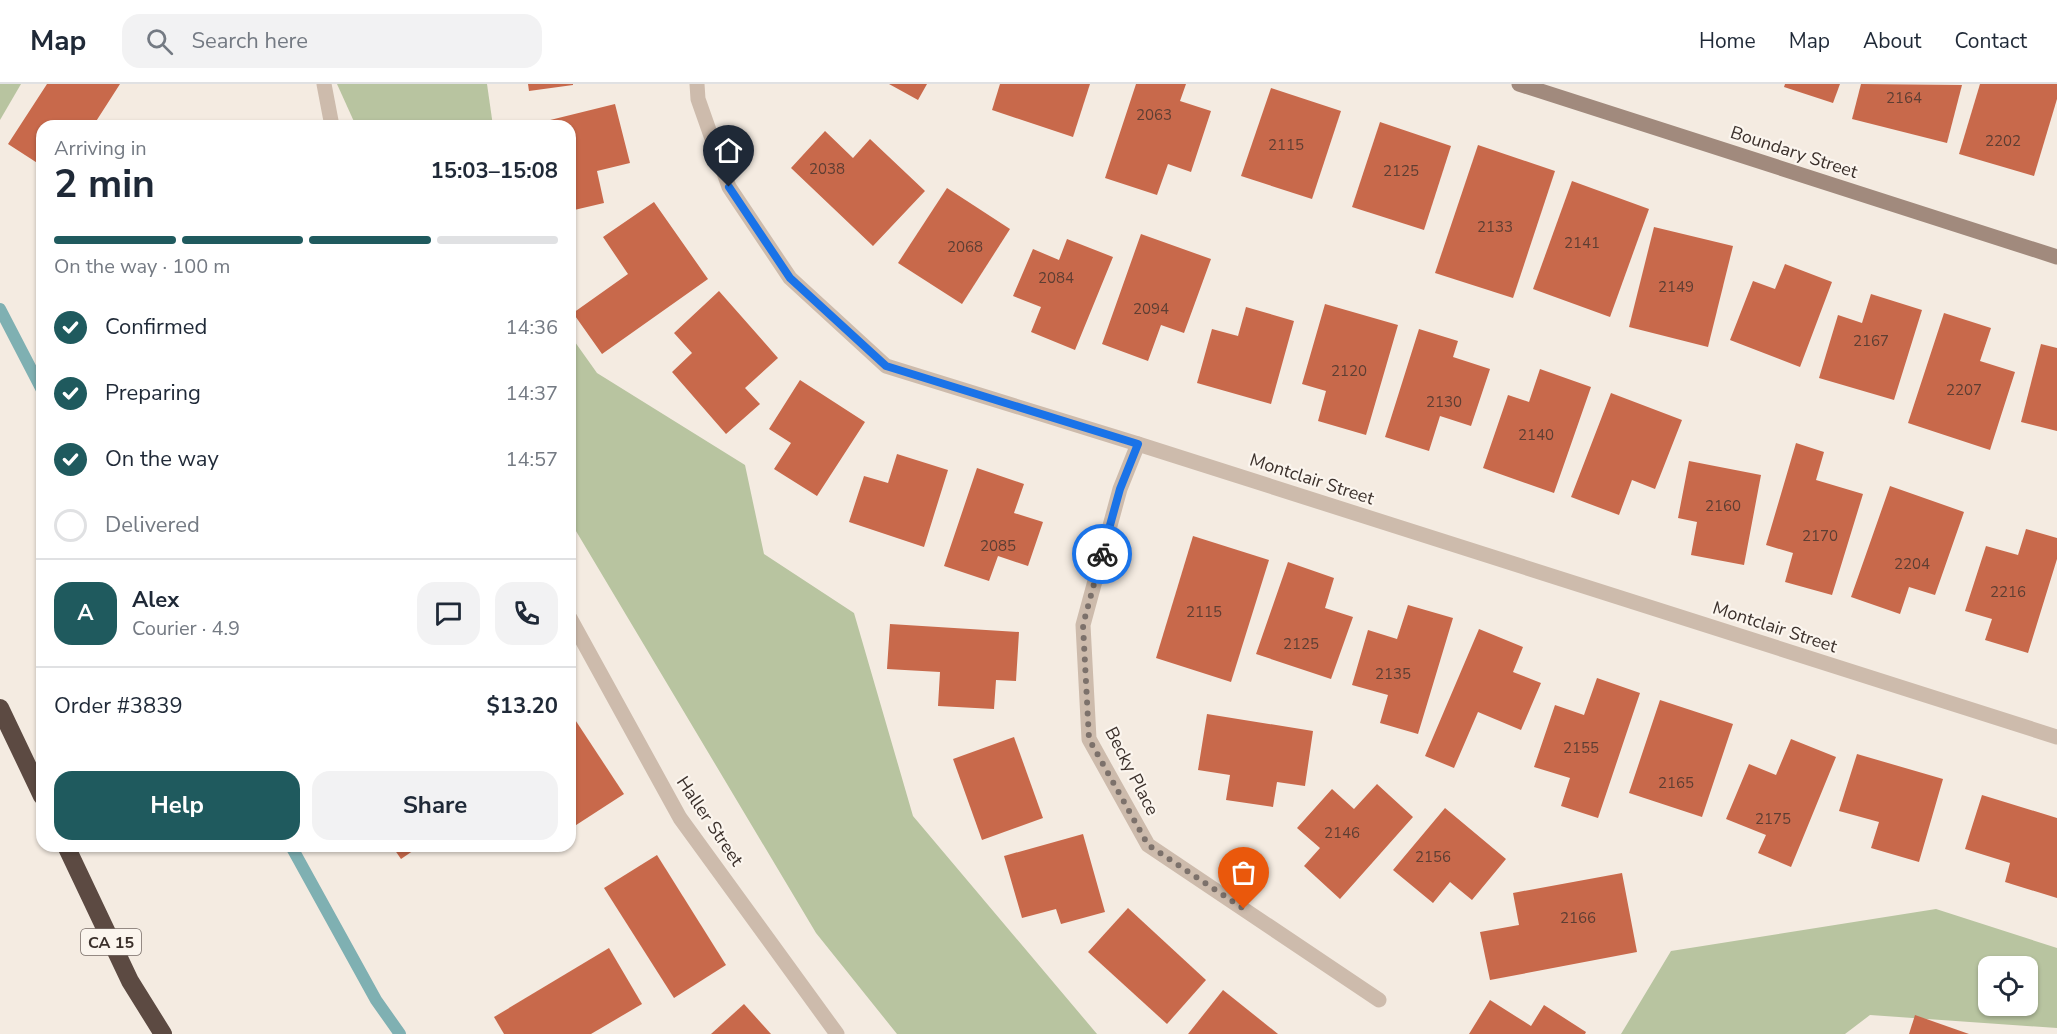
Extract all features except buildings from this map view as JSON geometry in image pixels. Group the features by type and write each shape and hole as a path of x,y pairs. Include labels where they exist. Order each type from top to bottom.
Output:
{"highway":[{"path":"0,708 36,783"},
{"name":"CA 15","path":"69,852 130,981 163,1034"}],"street":[{"path":"324,84 331,120"},
{"name":"Montclair Street","path":"697,84 698,99 729,187 790,278 886,366 2057,737"},
{"name":"Boundary Street","path":"1519,84 2057,257"},
{"name":"Becky Place","path":"1138,444 1120,489 1083,625 1089,739 1148,845 1379,1000"},
{"name":"Haller Street","path":"576,629 680,818 837,1034"}],"green space":[{"path":"0,84 21,84 0,120"},
{"path":"337,84 487,84 492,120 353,120"},
{"path":"576,343 597,373 745,465 764,554 854,613 913,816 1097,1034 897,1034 816,933 576,531"},
{"path":"1936,909 2057,948 2057,1028 1870,1015 1845,1034 1621,1034 1671,951"}],"waterway":[{"path":"0,309 36,378"},
{"path":"294,852 376,1000 400,1034"}],"way so far":[{"path":"1102,554 1083,625 1089,739 1148,845 1244,909"}],"route":[{"path":"729,187 790,278 886,366 1138,444 1120,489 1102,554"}]}
